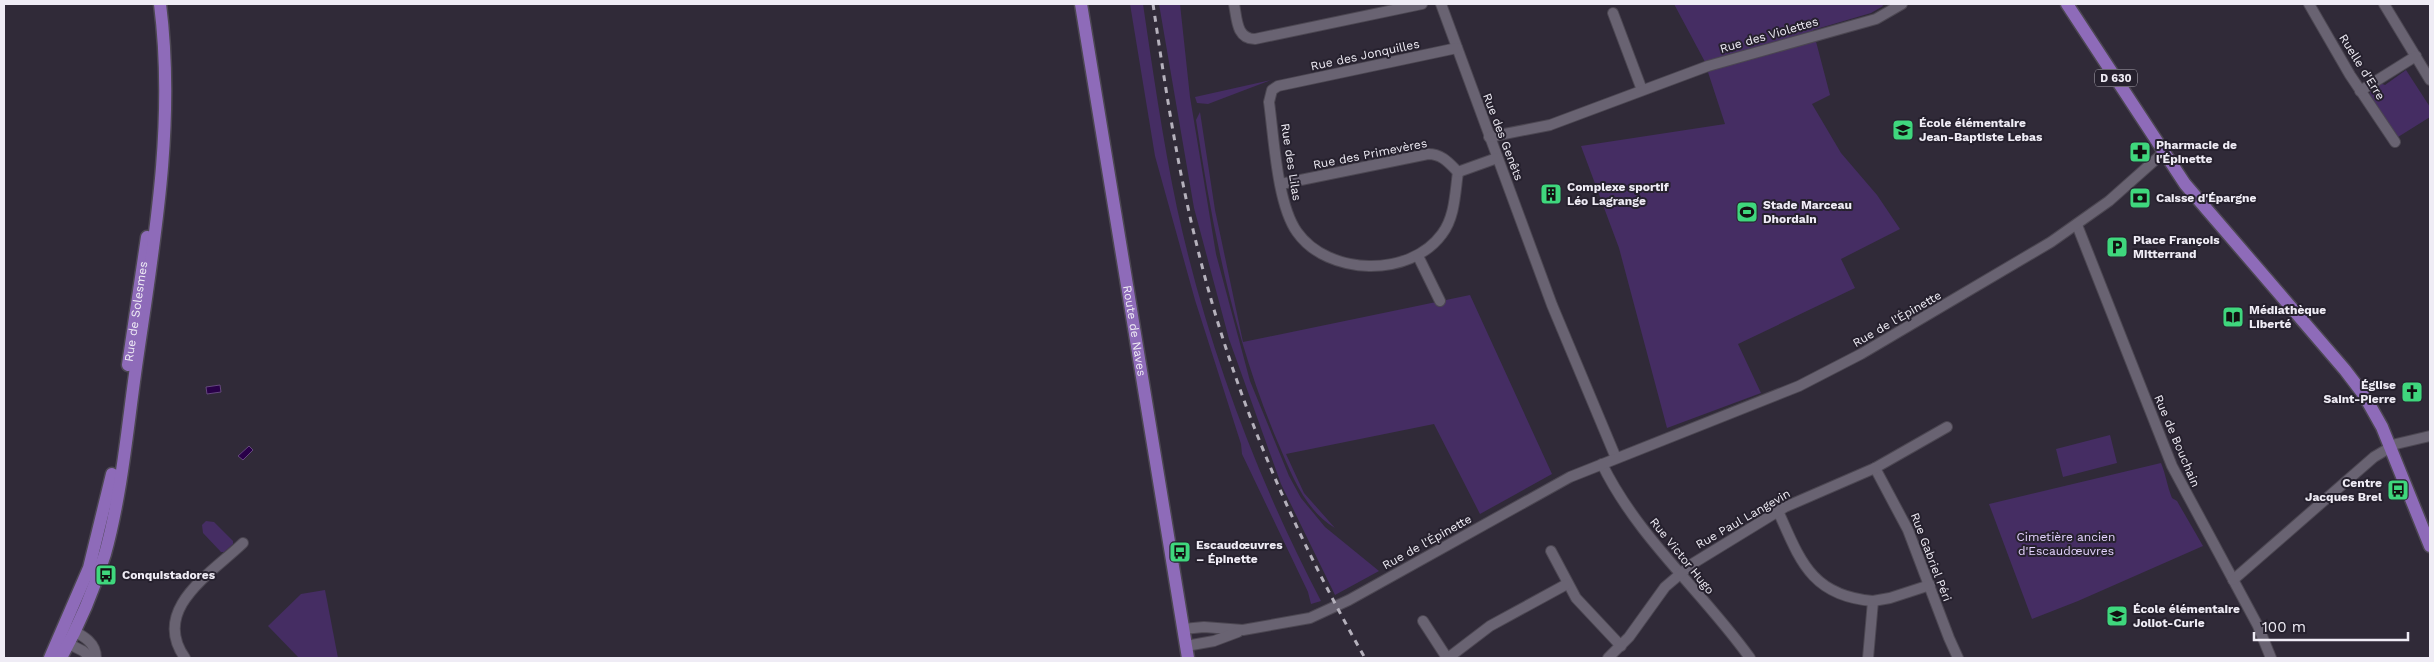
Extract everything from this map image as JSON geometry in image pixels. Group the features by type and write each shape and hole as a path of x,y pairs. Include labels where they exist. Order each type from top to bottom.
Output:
{"main road":[{"name":"Rue de Solesmes","path":"64,641 105,554 119,454 154,246 162,171 166,92 160,4"},
{"name":"Route de Naves","path":"1081,4 1187,652"},
{"name":"D 630","path":"2066,4 2192,193 2352,378 2378,419 2430,546"},
{"path":"50,658 64,641"},
{"path":"61,658 64,641"}],"street":[{"path":"1234,4 1240,32 1247,38 1256,39 1422,4"},
{"name":"Rue des Genêts","path":"1440,4 1552,305 1616,458"},
{"name":"Rue des Violettes","path":"1489,137 1550,125 1708,66 1876,18 1887,14 1902,4"},
{"name":"Ruelle d'Erre","path":"2309,4 2360,91 2395,142"},
{"path":"2384,4 2430,80"},
{"path":"1614,13 1642,90"},
{"name":"Rue des Jonquilles","path":"1278,86 1457,48"},
{"path":"2360,91 2416,56"},
{"name":"Rue des Lilas","path":"1278,86 1272,90 1269,102 1281,184 1288,216 1304,240 1323,255 1342,262 1366,265 1389,264 1418,256 1438,240 1449,223 1458,172"},
{"name":"Rue de l'Épinette","path":"1187,652 1243,630 1298,621 1325,612 1560,482 1616,458 1771,398 1842,364 2077,225 2132,181 2163,152"},
{"name":"Rue des Primevères","path":"1281,184 1428,154 1437,155 1444,159 1458,172"},
{"path":"1458,172 1497,158"},
{"name":"Rue de Bouchain","path":"2077,225 2172,466 2258,626 2271,658"},
{"path":"1418,256 1440,301"},
{"name":"Rue Paul Langevin","path":"1608,658 1621,646 1660,593 1679,574 1778,511 1875,468 1947,427"},
{"path":"2233,580 2374,457 2390,447 2408,440 2430,436"},
{"name":"Rue Victor Hugo","path":"1602,464 1642,526 1679,574 1750,658"},
{"name":"Rue Gabriel Péri","path":"1875,468 1908,530 1958,658"},
{"path":"1778,511 1800,560 1814,578 1840,594 1873,601 1890,598 1930,585"},
{"path":"185,658 177,646 174,633 174,621 180,606 188,594 243,543"},
{"path":"1550,551 1567,584 1586,610 1621,646"},
{"path":"1423,621 1447,658 1490,626 1567,584"},
{"path":"1868,658 1873,601"},
{"name":"Rue de l'Épinette","path":"1183,629 1204,627 1243,630"},
{"path":"70,629 91,642 96,658"},
{"path":"64,641 84,651 92,658"}],"green space":[{"path":"1130,4 1143,4 1177,208 1203,310 1236,409 1255,458 1275,507 1321,601 1311,604 1308,592 1242,454 1241,444 1195,300 1155,156"},
{"path":"1159,4 1180,4 1190,97 1216,254 1250,381 1289,476 1301,498 1325,527 1379,571 1335,595 1281,484 1229,339 1194,208"},
{"name":"Stade Marceau Dhordain","path":"1674,4 1882,4 1883,6 1871,13 1813,30 1830,95 1812,104 1841,153 1877,195 1900,229 1841,259 1855,288 1738,344 1761,393 1667,428 1619,248 1581,146 1725,124 1704,60"},
{"path":"2406,70 2430,107 2430,117 2398,137 2369,96 2371,89 2380,83 2385,85"},
{"path":"1271,80 1208,104 1197,103 1195,97"},
{"path":"1200,112 1215,210 1243,342 1470,295 1552,474 1480,514 1434,424 1286,454 1304,493 1335,528 1315,512 1301,491 1284,457 1249,366 1237,326 1210,203 1196,120"},
{"path":"2110,435 2117,463 2063,477 2056,449"},
{"name":"Cimetière ancien d'Escaudœuvres","path":"2161,463 2172,498 2177,501 2203,546 2078,601 2032,619 1989,504"},
{"path":"206,521 214,522 233,541 233,544 224,552 221,552 203,533 202,525"},
{"path":"325,590 338,658 299,658 268,626 301,594"}],"shaded area":[{"path":"220,385 221,392 207,394 206,387"},
{"path":"249,446 253,450 243,460 238,456"}],"railway":[{"path":"1153,4 1183,186 1211,300 1228,353 1266,458 1312,559 1365,658"}],"place":[{"name":"École élémentaire Jean-Baptiste Lebas","path":"1903,130"},
{"name":"Pharmacie de l'Épinette","path":"2140,152"},
{"name":"Complexe sportif Léo Lagrange","path":"1551,194"},
{"name":"Caisse d'Épargne","path":"2140,198"},
{"name":"Stade Marceau Dhordain","path":"1747,212"},
{"name":"Place François Mitterrand","path":"2117,247"},
{"name":"Médiathèque Liberté","path":"2233,317"},
{"name":"Église Saint-Pierre","path":"2412,392"},
{"name":"Centre Jacques Brel","path":"2398,490"},
{"name":"Escaudœuvres – Épinette","path":"1180,552"},
{"name":"Conquistadores","path":"106,575"},
{"name":"École élémentaire Joliot-Curie","path":"2117,616"}]}
